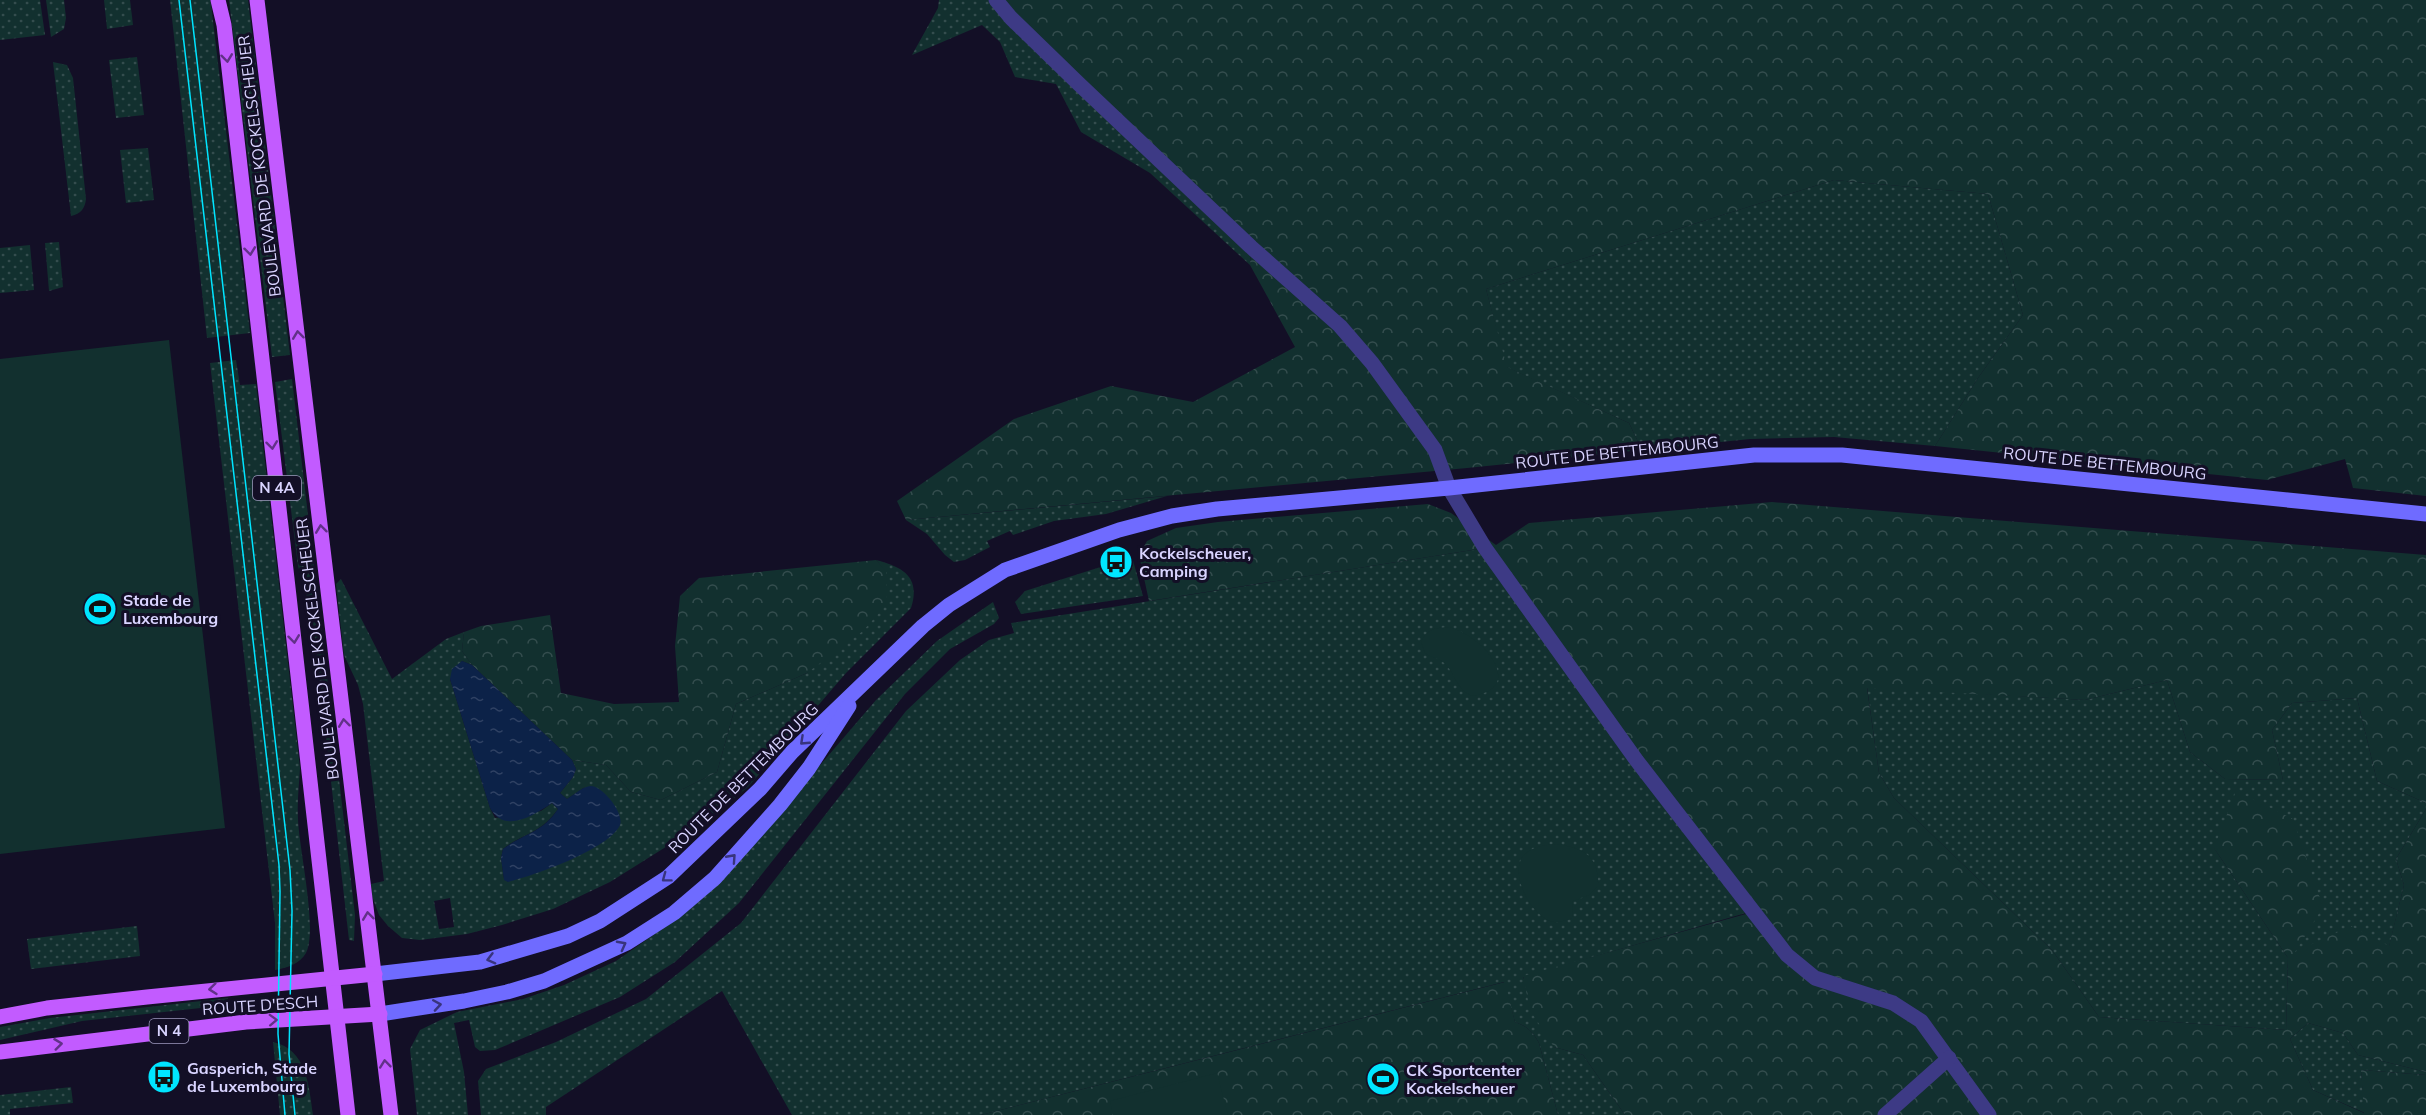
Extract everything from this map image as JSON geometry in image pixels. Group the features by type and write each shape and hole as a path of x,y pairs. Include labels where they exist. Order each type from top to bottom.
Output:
{"main road":[{"name":"BOULEVARD DE KOCKELSCHEUER","path":"218,0 224,25 348,1115"},
{"name":"BOULEVARD DE KOCKELSCHEUER","path":"257,0 391,1115"},
{"name":"ROUTE DE BETTEMBOURG","path":"375,974 480,962 568,936 600,921 668,878 723,827 792,752 923,626 949,605 987,579 1005,570 1119,530 1172,516 1217,509 1449,488 1754,455 1842,455 2426,514"},
{"name":"ROUTE DE BETTEMBOURG","path":"380,1014 464,1001 544,981 627,943 674,913 715,878 780,805 808,768 862,686"},
{"name":"ROUTE D'ESCH","path":"0,1017 58,1007 375,974"},
{"name":"ROUTE D'ESCH","path":"0,1052 246,1022 380,1014"}],"street":[{"path":"996,0 1011,18 1079,84 1251,247 1340,327 1372,363 1435,450 1449,488 1485,548 1637,761 1787,955 1815,978 1893,1004 1921,1021 1989,1115"},
{"path":"1885,1115 1949,1058"}],"green space":[{"path":"0,0 40,0 45,35 0,40"},
{"path":"46,0 64,0 66,18 64,29 51,37"},
{"path":"104,0 130,0 133,25 107,29"},
{"path":"170,0 210,0 211,4 250,333 207,338"},
{"path":"229,0 248,0 290,355 272,357"},
{"path":"939,0 996,0 1251,247 1250,265 1150,173 1081,132 1056,84 1015,77 1000,42 982,25 912,55 938,8"},
{"path":"996,0 2426,0 2426,496 2353,488 2345,459 2267,480 1935,446 1978,378 2023,315 1988,194 1834,180 1486,289 1507,367 1629,423 1642,450 906,520 897,501 1014,419 1111,386 1193,402 1295,347 1250,265 1251,247"},
{"path":"137,57 144,115 116,118 109,60"},
{"path":"53,62 67,65 73,78 86,199 82,210 71,216"},
{"path":"148,148 154,200 126,203 120,150"},
{"path":"1834,180 1988,194 2023,315 1978,378 1935,446 1834,437 1750,439 1642,450 1629,423 1506,367 1486,289"},
{"path":"59,242 63,287 49,291 45,243"},
{"path":"30,245 34,290 0,293 0,248"},
{"name":"Stade de Luxembourg","path":"169,340 225,828 0,854 0,359"},
{"path":"236,360 240,385 256,384 300,768 298,819 309,908 309,942 306,953 296,963 275,970 275,923 210,363"},
{"path":"292,379 355,915 354,941 349,940 312,614 298,566 275,382"},
{"path":"1167,496 1106,514 1054,521 1013,535 1010,531 987,541 990,547 965,560 954,562 927,534 906,520"},
{"path":"1772,502 2426,555 2426,803 2377,781 2357,698 2292,703 2272,730 2283,780 2225,779 2190,752 2167,680 2085,700 1867,688 1879,773 1894,798 2052,950 2099,1017 2286,1030 2288,958 2214,848 2236,791 2293,819 2323,907 2295,952 2351,926 2389,946 2404,885 2396,859 2426,809 2426,1072 2358,1055 2343,1033 2308,1023 2290,1039 2313,1090 2364,1113 2361,1070 2426,1075 2426,1115 1625,1115 1583,1055 1554,1047 1530,1010 1523,976 1753,912 1485,548 1149,601 1139,555 1147,541 1176,528 1218,522 1428,504 1451,513 1496,545 1529,523"},
{"path":"1485,548 1753,911 1523,977 1554,1047 1583,1055 1625,1115 1558,1115 1539,1043 1529,1030 1515,1022 1504,982 981,1115 792,1115 722,991 546,1107 546,1115 481,1115 478,1081 486,1069 556,1042 646,999 741,923 906,711 960,660 989,640 1014,633 1011,623"},
{"path":"1132,557 1143,596 1021,614 1015,602 1025,591"},
{"path":"876,560 894,566 907,575 914,588 911,608 846,673 748,787 704,823 610,882 553,909 502,925 467,934 420,940 402,938 379,915 372,896 371,884 384,881 363,704 358,685 344,655 336,584 341,579 392,679 446,639 464,632 462,651 472,665 462,661 450,679 495,818 541,811 552,803 558,809 538,829 503,849 501,858 504,879 508,882 585,787 567,799 560,793 573,777 576,769 572,760 606,765 631,792 661,800 717,772 736,704 807,673 886,572","holes":["450,898 454,927 439,929 434,901"]},
{"path":"876,560 886,571 887,604 863,631 807,673 736,704 717,772 661,800 631,792 606,765 572,760 472,665 462,651 464,632 481,626 550,615 561,693 614,704 679,702 675,646 680,596 699,578"},
{"path":"993,602 999,618 994,624 950,649 905,694 739,903 675,962 620,997 495,1050 480,1051 475,1047 469,1020 454,1023 464,1072 468,1115 417,1115 410,1049 420,1030 457,1012 523,999 564,985 616,961 688,911 719,882 876,700 937,641"},
{"path":"1448,627 1474,640 1494,661 1498,672 1497,683 1488,691 1472,696 1466,693 1443,662 1425,653 1421,642 1426,634 1435,629"},
{"path":"2167,680 2190,752 2225,779 2283,780 2272,730 2292,703 2357,698 2377,781 2426,803 2426,809 2396,859 2404,885 2389,947 2293,953 2214,848 2288,958 2286,1030 2099,1017 2052,950 1894,798 1879,773 1867,687 2085,700"},
{"path":"1558,844 1576,848 1593,861 1598,876 1598,886 1589,895 1573,901 1572,918 1556,922 1538,913 1525,895 1519,874 1519,864 1523,856 1531,850"},
{"path":"137,926 140,956 31,969 27,939"},
{"path":"1505,982 1515,1022 1529,1030 1539,1043 1558,1115 981,1115"},
{"path":"228,998 228,1005 82,1021 0,1040 0,1027 50,1018"},
{"path":"2308,1023 2343,1033 2358,1055 2426,1072 2426,1075 2361,1070 2365,1113 2313,1090 2290,1039"},
{"path":"273,1042 293,1052 300,1061 308,1081 313,1115 280,1115"},
{"path":"1217,1073 1228,1115 1113,1115 1110,1101"},
{"path":"71,1087 73,1103 10,1109 10,1115 0,1115 0,1095"}],"water":[{"path":"462,661 472,665 572,760 576,769 573,777 560,793 567,799 591,786 596,787 607,796 617,809 621,822 611,836 584,853 551,868 520,879 508,882 504,880 501,858 503,849 545,824 558,809 552,803 528,817 511,821 496,816 490,808 450,679 452,669"}],"tram line":[{"path":"179,0 279,865 278,1034 285,1115"},
{"path":"190,0 290,870 292,911 289,1054 295,1115"}],"place":[{"name":"Kockelscheuer, Camping","path":"1116,562"},
{"name":"Stade de Luxembourg","path":"100,609"},
{"name":"Gasperich, Stade de Luxembourg","path":"164,1077"},
{"name":"CK Sportcenter Kockelscheuer","path":"1383,1079"}]}
